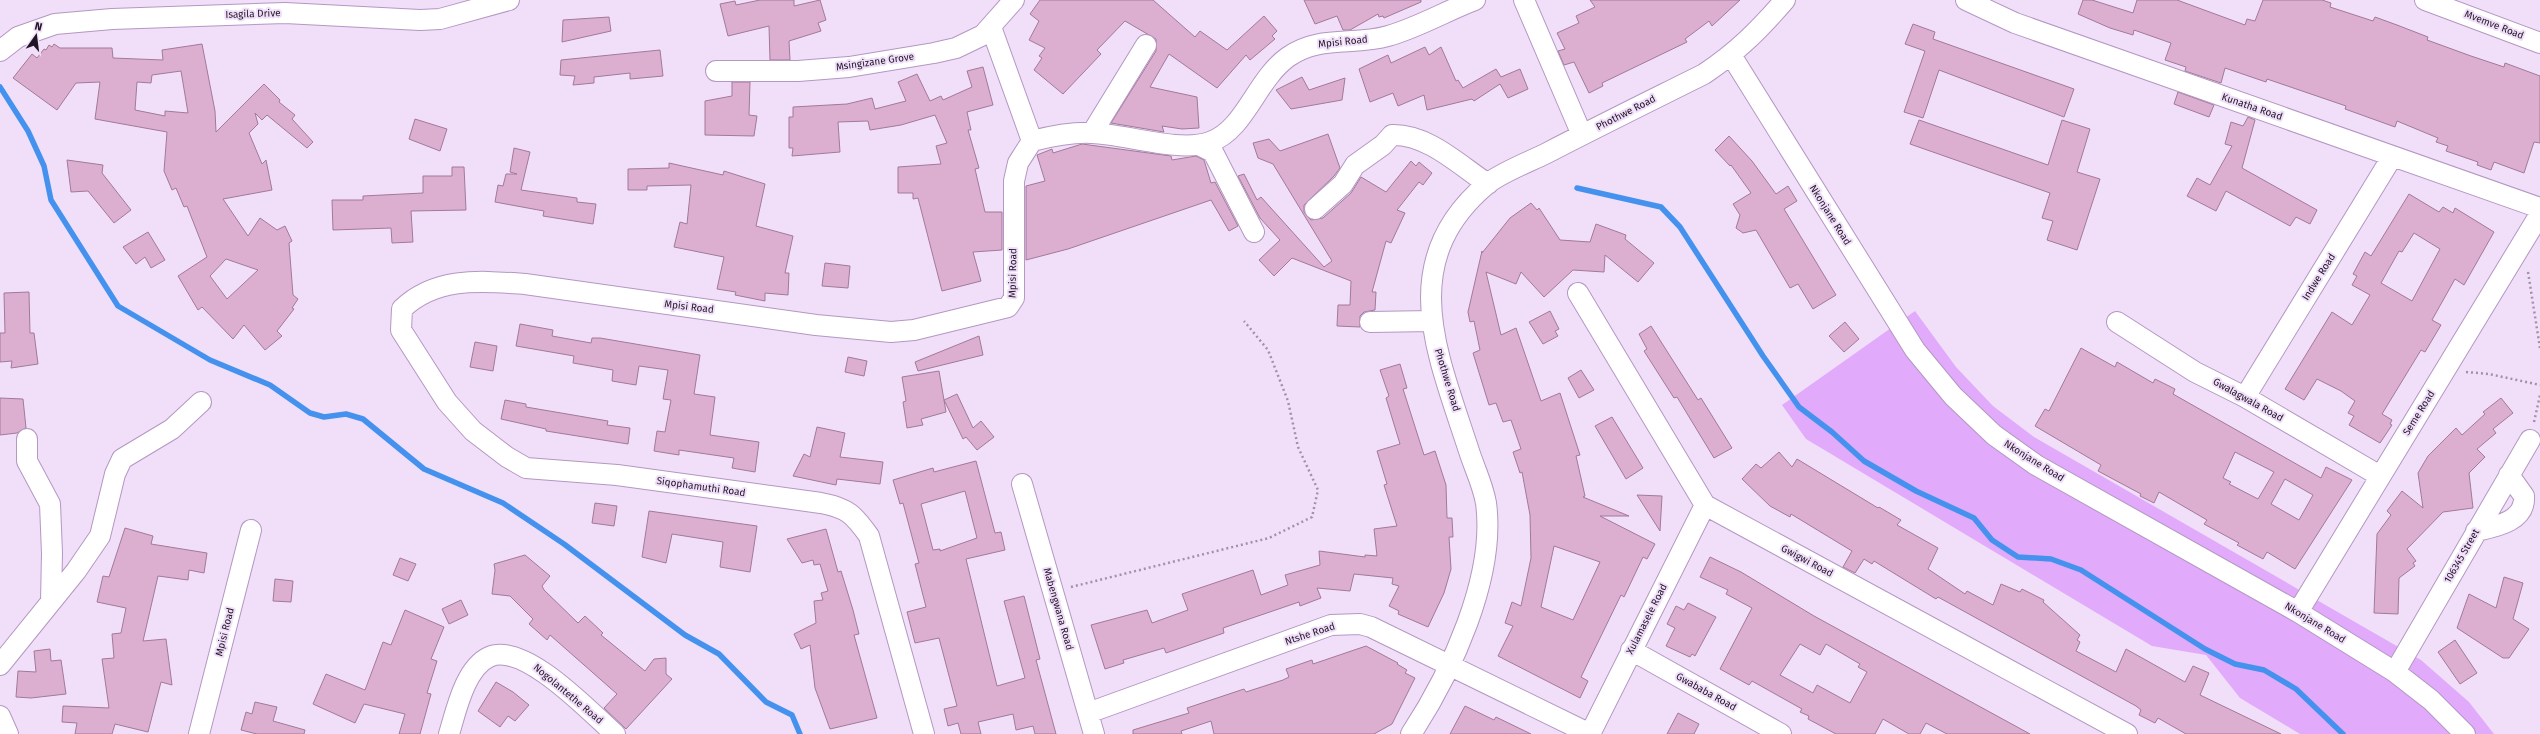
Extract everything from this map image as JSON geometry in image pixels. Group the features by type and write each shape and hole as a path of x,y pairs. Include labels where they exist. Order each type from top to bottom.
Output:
{"street":[{"name":"Isagila Drive","path":"0,50 18,37 56,24 285,13 420,20 440,19 509,0"},
{"name":"Msingizane Grove","path":"716,71 798,71 902,59 956,48 976,40 991,27 1014,0"},
{"name":"Mpisi Road","path":"402,309 427,292 457,282 482,281 526,284 816,325 891,332 914,330 1008,307 1014,298 1014,181 1018,163 1032,141 1053,135 1092,133 1183,145 1199,145 1216,139 1234,127 1271,71 1289,56 1308,47 1322,43 1388,36 1475,0"},
{"path":"1524,0 1582,135"},
{"name":"Phothwe Road","path":"1411,734 1426,711 1449,665 1477,594 1487,550 1486,502 1437,350 1432,321 1429,295 1437,251 1455,218 1488,184 1704,74 1731,55 1759,31 1785,0"},
{"name":"Kunatha Road","path":"1966,0 2015,23 2540,208"},
{"name":"Mvemve Road","path":"2425,0 2540,43"},
{"path":"991,27 1032,141"},
{"path":"1092,133 1146,45"},
{"name":"Nkonjane Road","path":"1731,55 1915,350 1953,396 1994,435 2036,464 2298,612 2395,672 2430,700 2465,734"},
{"path":"1315,209 1343,184 1355,165 1383,145 1392,135 1402,135 1431,144 1488,184"},
{"path":"1199,145 1213,152 1254,232"},
{"name":"Indwe Road","path":"2245,397 2392,157"},
{"name":"Seme Road","path":"2298,612 2540,214"},
{"path":"1578,293 1705,505"},
{"name":"Siqophamuthi Road","path":"402,309 401,330 447,402 473,431 507,457 526,468 617,475 821,503 841,507 855,516 869,536 924,734"},
{"path":"1370,322 1432,321"},
{"name":"Gwalagwala Road","path":"2117,322 2195,372 2245,397 2380,476"},
{"path":"0,664 87,557 100,536 115,474 122,459 172,429 201,402"},
{"path":"27,439 27,461 50,504 52,553 51,602"},
{"name":"106345 Street","path":"2395,672 2530,440"},
{"path":"2476,531 2506,523 2521,510 2524,496 2509,475"},
{"name":"Mabengwana Road","path":"1022,484 1094,734"},
{"name":"Xulamasele Road","path":"1590,734 1630,650 1705,505"},
{"name":"Gwigwi Road","path":"1705,505 2127,734"},
{"name":"Mpisi Road","path":"199,734 251,530"},
{"name":"Ntshe Road","path":"1088,713 1331,625 1360,624 1371,627 1590,734"},
{"name":"Gwababa Road","path":"1630,650 1782,734"},
{"name":"Nogolantethe Road","path":"449,734 463,690 471,676 489,657 504,654 528,661 615,734"},
{"path":"0,716 8,734"}],"path":[{"path":"2530,289 2540,348"},
{"path":"1053,592 1268,538 1312,517 1318,490 1298,447 1288,401 1268,350 1244,322"},
{"path":"2469,372 2489,374 2540,385"},
{"path":"2535,417 2540,395"}],"shaded area":[{"path":"1915,311 1956,367 1993,406 2034,437 2421,660 2469,702 2494,734 2300,734 2240,698 2206,655 2152,646 1806,439 1782,405"}],"building":[{"path":"760,0 794,0 794,6 820,0 826,20 818,23 821,31 789,41 790,60 770,60 769,26 728,36 720,4 735,1 736,5"},
{"path":"1040,0 1153,0 1195,37 1200,31 1227,50 1264,16 1277,31 1272,36 1275,39 1250,60 1246,55 1217,88 1169,54 1150,87 1197,97 1199,128 1182,129 1162,126 1164,132 1111,123 1156,51 1156,39 1125,21 1097,50 1101,54 1063,94 1034,70 1042,58 1039,56 1045,48 1029,40 1039,21 1030,14"},
{"path":"1304,0 1421,0 1421,2 1384,18 1383,16 1379,17 1378,14 1350,30 1343,30 1337,16 1315,24"},
{"path":"1590,0 1740,0 1712,26 1709,21 1685,39 1687,42 1602,83 1603,86 1589,93 1574,62 1564,65 1558,51 1565,49 1557,33 1579,23 1576,16 1595,7"},
{"path":"2083,0 2092,0 2133,13 2137,0 2177,0 2245,25 2247,19 2255,21 2263,0 2322,0 2331,3 2330,7 2373,21 2375,17 2428,37 2427,40 2471,56 2504,67 2505,63 2540,76 2540,143 2534,142 2524,173 2494,162 2491,170 2477,165 2478,162 2446,151 2448,146 2436,142 2438,138 2397,121 2395,127 2345,109 2346,106 2267,79 2266,82 2225,68 2221,83 2185,71 2186,67 2165,60 2171,43 2134,30 2133,35 2110,28 2078,14"},
{"path":"609,17 611,31 562,42 563,20"},
{"path":"1913,24 1935,32 1933,39 2074,89 2064,117 1939,70 1923,118 1904,112 1925,51 1905,44"},
{"path":"54,44 60,48 112,48 113,58 163,60 162,50 202,44 215,111 216,132 264,84 280,100 279,102 295,115 292,119 313,142 307,148 267,115 262,120 255,113 258,124 249,133 262,164 266,160 272,190 223,199 248,236 260,218 277,230 285,226 292,241 289,243 293,295 298,299 292,308 294,309 277,331 282,336 265,350 244,325 233,339 202,307 198,310 178,276 207,257 187,206 184,207 176,188 172,190 164,171 167,132 95,119 100,82 76,83 57,110 13,78 32,54 37,58 49,45 52,47","holes":["181,71 188,113 165,111 165,116 135,110 137,82 151,83 152,75","226,259 258,270 227,299 210,276"]},
{"path":"1425,47 1429,55 1441,47 1456,81 1458,80 1463,88 1496,69 1501,77 1520,69 1528,89 1508,98 1500,84 1474,101 1472,99 1427,110 1424,95 1398,106 1393,93 1370,102 1359,69 1388,55 1391,63"},
{"path":"660,50 663,76 630,79 630,73 594,77 594,83 573,85 575,76 560,75 561,60"},
{"path":"983,67 993,105 967,112 971,130 968,130 979,168 975,169 985,212 1002,212 1002,250 973,252 981,281 942,291 918,198 913,199 913,193 898,193 898,167 941,164 936,146 947,143 935,115 901,125 870,130 868,121 838,122 840,152 792,156 793,148 789,148 789,117 793,117 793,107 847,104 872,98 875,109 906,101 898,82 917,74 930,101 941,96 943,100 972,87 967,71"},
{"path":"1302,77 1309,90 1345,78 1342,100 1291,109 1276,90"},
{"path":"732,82 750,82 749,115 757,116 754,136 705,135 705,101 732,96"},
{"path":"2178,92 2214,105 2209,117 2174,104"},
{"path":"2248,117 2255,120 2242,168 2317,210 2310,224 2296,217 2290,226 2226,191 2216,211 2187,196 2197,178 2210,185 2232,146 2225,144 2231,122 2243,126"},
{"path":"415,119 447,129 440,151 409,139"},
{"path":"1919,120 2048,165 2062,120 2090,129 2077,172 2100,179 2077,250 2047,240 2053,221 2042,218 2050,193 1910,144"},
{"path":"1328,134 1340,168 1334,176 1304,205 1304,212 1311,220 1323,218 1351,193 1361,177 1386,192 1411,161 1416,166 1419,162 1432,173 1423,185 1419,182 1397,210 1405,213 1391,243 1386,241 1372,292 1376,292 1375,310 1364,312 1360,316 1360,327 1337,326 1338,305 1350,305 1351,281 1292,258 1274,276 1259,260 1280,240 1260,218 1238,176 1244,174 1257,200 1261,197 1324,267 1332,261 1273,164 1258,158 1253,143 1269,139 1280,151"},
{"path":"1729,136 1752,161 1776,194 1788,186 1797,201 1784,209 1836,295 1813,309 1798,284 1790,288 1756,230 1743,233 1736,228 1740,215 1733,204 1751,193 1731,165 1730,166 1715,150"},
{"path":"1082,144 1171,156 1172,160 1196,156 1204,160 1211,183 1215,182 1238,226 1229,231 1211,200 1068,249 1026,260 1026,186 1045,181 1037,155 1052,149 1053,153"},
{"path":"514,148 530,152 521,190 577,198 577,202 596,204 593,224 543,216 544,211 495,202 498,185 503,186 506,174 517,174 510,172"},
{"path":"67,160 103,165 102,173 131,210 114,223 88,191 71,192"},
{"path":"669,163 723,175 724,171 765,184 756,226 793,236 785,273 789,273 788,295 765,293 765,301 735,295 736,292 717,289 724,257 674,247 680,222 687,224 691,185 647,186 647,190 628,190 628,169 669,168"},
{"path":"452,167 464,167 466,210 411,211 413,242 392,243 391,228 333,230 332,200 363,200 363,196 423,193 423,176 452,176"},
{"path":"2409,194 2439,212 2443,207 2453,213 2455,208 2494,232 2464,285 2455,279 2432,320 2441,325 2425,352 2421,350 2382,414 2392,420 2390,424 2392,425 2380,443 2349,425 2354,416 2348,413 2355,401 2341,391 2317,379 2304,400 2285,389 2332,312 2352,325 2370,295 2352,285 2357,276 2353,274 2365,252 2371,256","holes":["2414,233 2440,249 2412,301 2381,283 2399,251 2402,252"]},
{"path":"1531,203 1537,210 1539,208 1560,240 1590,242 1596,224 1626,235 1625,239 1654,263 1638,282 1605,255 1604,272 1573,270 1544,297 1521,272 1516,284 1486,272 1501,335 1516,328 1541,401 1560,393 1580,455 1576,456 1585,496 1583,497 1629,516 1600,516 1655,544 1647,559 1643,557 1624,597 1621,595 1581,677 1588,681 1580,698 1498,656 1513,626 1505,623 1512,602 1521,606 1531,558 1530,515 1522,472 1520,473 1513,452 1521,449 1511,420 1503,422 1496,403 1489,405 1473,353 1480,350 1474,321 1470,322 1468,312 1482,251 1482,253 1510,218","holes":["1554,546 1600,562 1573,620 1541,607"]},
{"path":"148,232 165,260 151,268 145,257 136,264 123,247"},
{"path":"825,263 850,266 848,288 822,286"},
{"path":"29,292 30,333 34,333 38,364 11,368 12,361 0,362 0,333 5,333 4,293"},
{"path":"1550,311 1559,329 1555,331 1558,336 1543,344 1529,322"},
{"path":"1845,322 1859,339 1844,352 1829,336"},
{"path":"520,324 553,330 552,336 591,343 592,338 600,338 700,355 694,394 715,397 710,435 759,442 755,472 732,468 734,458 679,450 679,455 654,451 657,431 665,432 671,400 663,399 668,370 639,366 636,385 612,381 613,370 573,363 574,356 516,346"},
{"path":"1651,326 1698,400 1701,398 1732,448 1714,458 1677,397 1674,398 1644,351 1647,349 1639,334"},
{"path":"979,336 983,355 918,371 915,362"},
{"path":"475,342 497,346 493,371 470,367"},
{"path":"2081,348 2115,367 2117,362 2153,383 2155,379 2175,389 2173,394 2321,478 2326,467 2352,480 2295,569 2267,552 2263,559 2237,545 2239,543 2204,524 2207,520 2159,492 2154,503 2140,496 2141,494 2098,471 2101,465 2035,426 2045,409 2049,411","holes":["2235,452 2274,472 2258,499 2229,484 2231,482 2223,478","2285,479 2313,495 2299,520 2271,504"]},
{"path":"848,357 867,361 864,376 845,372"},
{"path":"1400,364 1407,388 1403,389 1424,455 1435,451 1446,485 1447,518 1452,518 1453,537 1449,537 1451,569 1444,593 1428,627 1398,614 1399,611 1389,606 1399,586 1392,584 1393,578 1354,574 1350,591 1317,588 1321,598 1300,606 1299,602 1223,628 1224,633 1166,653 1164,648 1123,660 1124,663 1105,669 1091,625 1147,610 1152,623 1188,610 1182,594 1253,570 1261,595 1288,585 1285,575 1320,565 1319,551 1365,557 1365,555 1377,556 1374,529 1397,526 1384,485 1387,484 1377,451 1400,444 1386,398 1389,396 1380,370"},
{"path":"1581,370 1594,390 1579,398 1568,378"},
{"path":"939,371 946,412 921,419 923,425 907,428 903,402 906,401 902,377"},
{"path":"957,394 973,428 981,421 994,437 977,450 966,437 963,439 944,400"},
{"path":"0,398 23,399 26,428 17,433 0,435"},
{"path":"2501,398 2513,413 2493,429 2496,433 2477,449 2485,457 2469,473 2473,508 2443,512 2407,549 2416,561 2413,563 2415,566 2399,578 2398,614 2374,613 2377,534 2391,515 2387,511 2402,491 2423,508 2418,473 2428,456 2456,428 2462,435 2485,414 2483,412"},
{"path":"505,400 526,404 526,407 608,421 607,425 630,428 628,444 546,431 546,429 501,419"},
{"path":"1612,417 1643,468 1626,479 1595,426"},
{"path":"817,427 845,433 840,457 883,462 880,484 837,479 836,485 793,476 804,454 810,457"},
{"path":"1779,452 1792,467 1797,459 1878,508 1879,507 1901,520 1897,525 1938,548 1928,569 1965,594 1967,591 1993,605 2001,584 2020,592 2022,589 2044,600 2043,602 2080,635 2077,640 2080,642 2076,651 2116,672 2126,649 2185,682 2193,666 2209,673 2200,695 2281,734 2186,734 2158,718 2155,723 2139,715 2141,710 2136,706 1938,597 1936,599 1874,561 1872,564 1864,559 1855,573 1843,567 1852,551 1791,514 1790,517 1770,506 1742,479 1756,464 1761,468"},
{"path":"976,461 995,533 1001,532 1005,550 966,559 997,686 1025,678 1004,601 1024,596 1040,659 1036,660 1056,734 1035,734 1033,726 1016,730 1013,714 978,722 981,734 961,734 958,723 948,726 944,709 957,706 939,638 915,643 907,612 926,607 915,564 919,563 903,503 900,504 893,480 933,468 934,472","holes":["965,491 977,538 940,551 940,549 933,550 921,504"]},
{"path":"1637,495 1662,496 1660,531"},
{"path":"595,503 617,506 614,526 592,523"},
{"path":"649,511 757,526 750,572 720,567 723,542 672,534 666,563 642,557"},
{"path":"125,528 153,536 151,544 207,553 204,573 189,570 188,580 158,576 143,641 166,639 172,685 161,682 148,732 115,724 112,734 75,734 77,723 62,722 63,706 109,708 102,659 114,658 112,634 121,633 126,608 97,602 103,576 109,577"},
{"path":"826,529 838,572 841,571 853,610 859,634 854,635 877,718 830,729 815,688 810,645 801,649 794,634 816,623 814,601 823,600 821,593 828,591 820,564 814,565 813,560 802,563 787,539"},
{"path":"525,555 550,576 542,586 544,590 578,623 585,616 603,633 601,635 645,671 654,659 666,658 666,674 672,679 626,729 604,708 617,694 550,635 547,640 529,624 533,619 510,596 492,594 495,570 494,564"},
{"path":"1710,557 1741,572 1814,616 2030,734 1947,734 1926,723 1920,734 1909,734 1883,719 1875,734 1836,734 1808,719 1809,716 1800,712 1802,709 1752,681 1749,685 1720,669 1752,608 1726,594 1728,590 1700,577","holes":["1800,644 1820,655 1826,644 1860,664 1858,667 1867,672 1850,703 1817,685 1813,693 1780,675"]},
{"path":"400,558 416,564 408,581 393,575"},
{"path":"2504,577 2523,583 2513,619 2529,629 2509,658 2503,658 2457,628 2469,594 2496,608"},
{"path":"275,579 293,581 291,602 273,601"},
{"path":"461,600 468,615 449,624 442,609"},
{"path":"1688,603 1716,617 1695,656 1692,654 1690,657 1666,646 1675,628 1667,624 1676,606 1684,610"},
{"path":"405,610 444,627 431,659 437,661 427,693 431,694 420,734 399,734 405,714 364,704 355,723 313,704 326,674 365,690 383,642 391,645"},
{"path":"2455,640 2477,673 2460,684 2438,652"},
{"path":"1366,646 1398,663 1397,664 1407,670 1405,673 1415,678 1392,724 1374,734 1214,734 1211,721 1181,731 1182,734 1133,734 1133,730 1189,713 1187,708 1244,689 1246,692 1283,680 1289,677 1286,669 1312,660 1313,664"},
{"path":"50,649 51,661 61,660 66,694 31,698 16,697 18,671 36,672 34,651"},
{"path":"496,682 513,692 529,705 515,721 508,716 500,727 478,711"},
{"path":"255,702 277,707 273,721 305,730 304,734 257,734 241,730 246,712 252,714"},
{"path":"1465,706 1494,720 1496,717 1531,734 1450,734"},
{"path":"1678,713 1699,724 1694,734 1667,734"}],"waterway":[{"path":"0,87 28,131 44,166 51,200 118,306 210,360 270,385 310,413 324,417 346,414 363,419 424,469 503,503 564,544 685,635 719,654 766,702 792,715 800,734"},
{"path":"1577,188 1661,207 1680,227 1763,356 1799,407 1832,432 1864,461 1916,491 1974,518 1992,540 2018,557 2051,559 2081,570 2205,649 2235,664 2264,670 2296,689 2343,734"}]}
